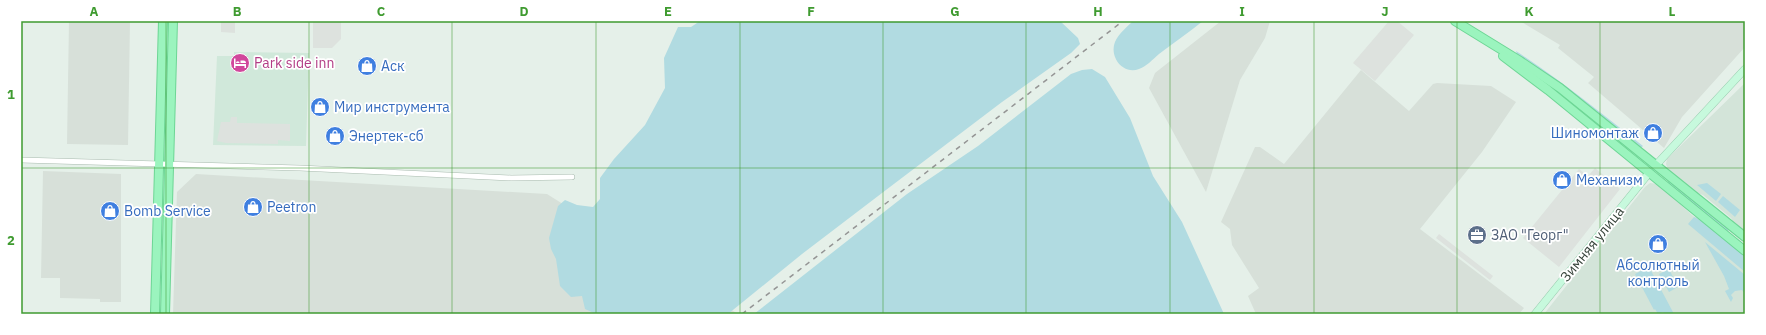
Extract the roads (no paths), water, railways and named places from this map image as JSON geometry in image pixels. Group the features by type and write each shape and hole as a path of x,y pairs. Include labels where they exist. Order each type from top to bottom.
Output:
{"main road":[{"path":"155,314 163,21"},
{"path":"165,314 173,21"},
{"path":"1455,21 1509,54 1560,88 1745,238"},
{"path":"1469,30 1548,90 1745,251"},
{"path":"1649,173 1745,69"},
{"name":"Зимняя улица","path":"1535,314 1649,173"},
{"path":"1730,239 1737,231"}],"street":[{"path":"21,160 300,168 511,178 572,177"}],"railway":[{"path":"742,314 1123,21"}],"place":[{"name":"Park side inn","path":"240,63"},
{"name":"Аск","path":"367,66"},
{"name":"Мир инструмента","path":"320,107"},
{"name":"Шиномонтаж","path":"1653,133"},
{"name":"Энертек-сб","path":"335,136"},
{"name":"Механизм","path":"1562,180"},
{"name":"Peetron","path":"253,207"},
{"name":"Bomb Service","path":"110,211"},
{"name":"ЗАО \"Георг\"","path":"1477,235"},
{"name":"Абсолютный контроль","path":"1658,244"}]}
